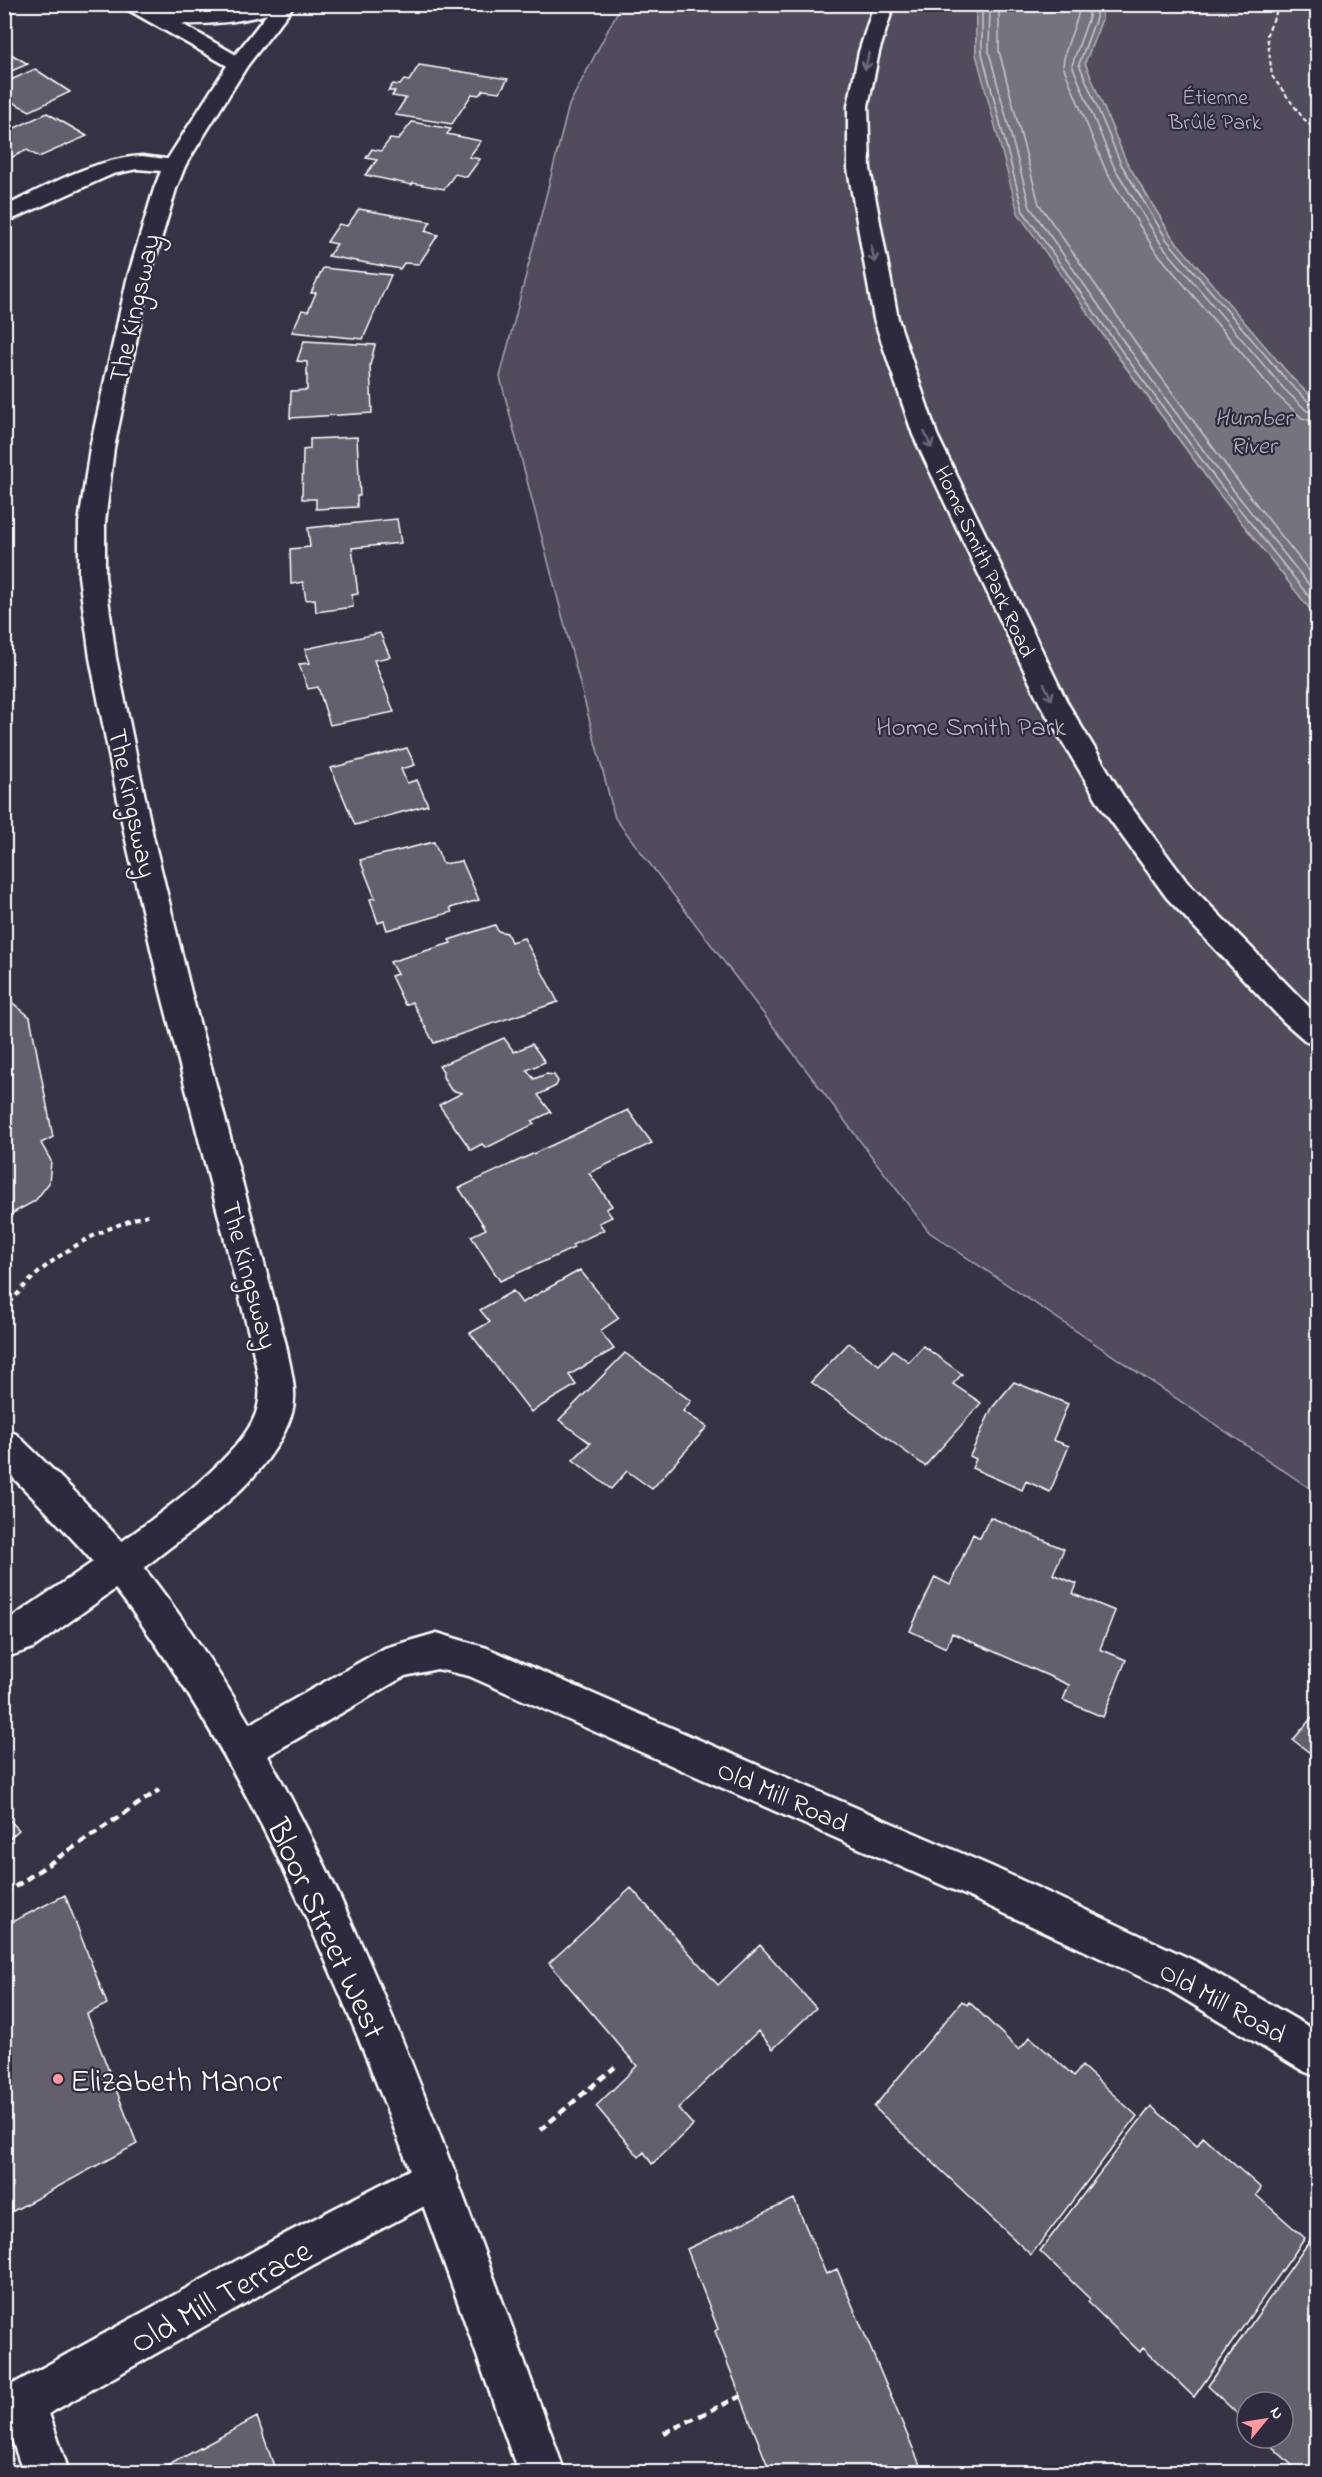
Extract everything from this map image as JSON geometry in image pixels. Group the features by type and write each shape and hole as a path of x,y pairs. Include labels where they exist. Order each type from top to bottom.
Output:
{"street":[{"path":"132,4 238,64"},
{"path":"154,16 177,19 226,17 275,4"},
{"name":"The Kingsway","path":"4,1641 20,1635 119,1565 216,1490 237,1469 262,1437 274,1414 277,1389 269,1345 176,992 139,836 103,658 92,576 92,523 102,448 138,280 154,223 174,166 238,64 285,4"},
{"name":"Home Smith Park Road","path":"884,4 869,52 858,106 859,169 886,318 926,435 1054,704 1113,803 1177,890 1294,1013 1317,1034"},
{"path":"4,216 58,189 110,170 137,163 174,166"},
{"name":"Bloor Street West","path":"4,1445 119,1565 180,1649 243,1749 323,1905 377,2029 436,2177 541,2472"},
{"name":"Old Mill Road","path":"243,1749 398,1660 437,1652 464,1658 979,1881 1184,1976 1317,2056"},
{"name":"Old Mill Terrace","path":"14,2408 298,2250 436,2177"},
{"path":"14,2408 46,2472"}],"path":[{"path":"1280,4 1267,34 1272,76 1317,133"},
{"path":"10,1303 22,1285 42,1266 117,1223 151,1214"},
{"path":"4,1894 159,1790"},
{"path":"4,1905 7,1921"},
{"path":"540,2130 615,2067"},
{"path":"664,2433 741,2396"}],"green space":[{"name":"Home Smith Park","path":"621,5 976,5 976,54 994,117 1069,285 1118,357 1216,490 1317,618 1317,1493 929,1232 615,818 500,377 569,105"},
{"name":"Étienne Brûlé Park","path":"1102,5 1317,5 1317,402 1293,379 1172,237 1126,161 1085,63 1102,19"}],"water":[{"name":"Humber River","path":"976,5 1102,5 1102,19 1085,63 1126,161 1172,237 1293,379 1317,402 1317,618 1216,490 1118,356 1018,213 976,54"}],"building":[{"path":"4,50 28,64 4,74"},
{"path":"419,65 508,79 500,92 483,90 479,95 472,94 452,124 395,115 406,98 392,96 395,91 388,91 393,84 400,85 404,80 409,81"},
{"path":"35,69 70,92 30,111 4,98 4,83"},
{"path":"47,113 87,136 39,157 27,150 4,161 4,133"},
{"path":"412,122 451,129 447,134 481,141 469,157 480,159 467,177 455,174 444,189 365,175 377,160 366,158 372,149 381,151 390,139 398,140"},
{"path":"359,209 431,222 425,231 438,235 419,264 404,263 400,269 328,256 337,244 327,242 339,224 347,226"},
{"path":"323,268 391,275 363,339 292,332 302,310 308,311 316,293 311,293"},
{"path":"304,341 375,345 370,365 372,413 290,418 291,391 307,390 307,362 297,361"},
{"path":"357,437 360,496 357,496 357,507 316,509 316,499 302,499 303,450 310,449 310,439"},
{"path":"397,519 401,543 352,548 358,594 352,595 353,607 316,612 315,599 306,600 303,582 291,584 290,549 310,547 308,528"},
{"path":"380,633 390,657 374,660 394,712 330,725 318,687 308,689 299,664 310,663 305,649"},
{"path":"407,748 415,765 401,769 407,783 417,780 428,805 355,825 331,768"},
{"path":"434,842 443,864 462,861 479,900 450,908 452,912 387,930 384,921 378,923 370,899 375,898 360,860"},
{"path":"495,925 498,931 507,933 511,942 524,938 558,1002 434,1043 412,1002 405,1005 391,976 397,974 390,962 451,943 449,940"},
{"path":"4,996 30,1017 53,1137 41,1143 51,1161 49,1183 35,1201 11,1214 4,1215"},
{"path":"504,1038 514,1052 532,1044 545,1062 527,1070 534,1079 546,1074 554,1075 558,1081 556,1086 538,1095 551,1112 532,1121 534,1124 486,1148 482,1144 471,1150 439,1105 462,1093 451,1090 439,1066"},
{"path":"628,1110 652,1143 589,1173 612,1206 606,1209 612,1217 599,1223 604,1230 572,1245 574,1248 500,1281 471,1236 486,1229 459,1188"},
{"path":"580,1270 619,1318 600,1331 614,1349 569,1375 576,1385 531,1412 470,1333 490,1322 480,1310 513,1291 522,1303"},
{"path":"849,1343 879,1365 893,1350 909,1362 923,1346 962,1374 953,1384 981,1403 925,1466 811,1382"},
{"path":"625,1353 691,1401 683,1411 707,1427 652,1489 627,1471 611,1489 573,1460 590,1443 559,1420"},
{"path":"1014,1382 1068,1404 1053,1440 1069,1446 1050,1492 1026,1481 1022,1490 972,1468 976,1459 970,1456 992,1408"},
{"path":"990,1517 1064,1549 1053,1574 1077,1584 1073,1594 1115,1611 1100,1649 1126,1660 1103,1717 1063,1700 1069,1685 952,1633 946,1648 910,1631 935,1577 950,1585 973,1534 980,1538"},
{"path":"1318,1710 1318,1759 1293,1740"},
{"path":"4,1814 19,1830 4,1843"},
{"path":"631,1888 718,1985 760,1945 816,2008 773,2049 758,2031 678,2108 693,2125 652,2164 644,2152 639,2157 596,2106 637,2066 549,1963"},
{"name":"Elizabeth Manor","path":"65,1895 107,2004 87,2014 137,2144 4,2216 4,1926"},
{"path":"962,2001 967,2005 969,2002 1019,2050 1030,2037 1074,2076 1082,2066 1137,2116 1031,2255 874,2107"},
{"path":"1151,2106 1197,2146 1203,2137 1261,2188 1256,2195 1305,2238 1194,2397 1143,2348 1140,2352 1040,2251"},
{"path":"794,2199 826,2274 837,2269 923,2472 775,2472 773,2467 769,2469 715,2331 718,2329 687,2249"},
{"path":"1318,2229 1318,2472 1299,2472 1276,2450 1295,2450 1295,2390 1235,2390 1235,2412 1208,2386"},
{"path":"257,2417 276,2472 156,2472"}],"place":[{"name":"Elizabeth Manor","path":"58,2079"}]}
